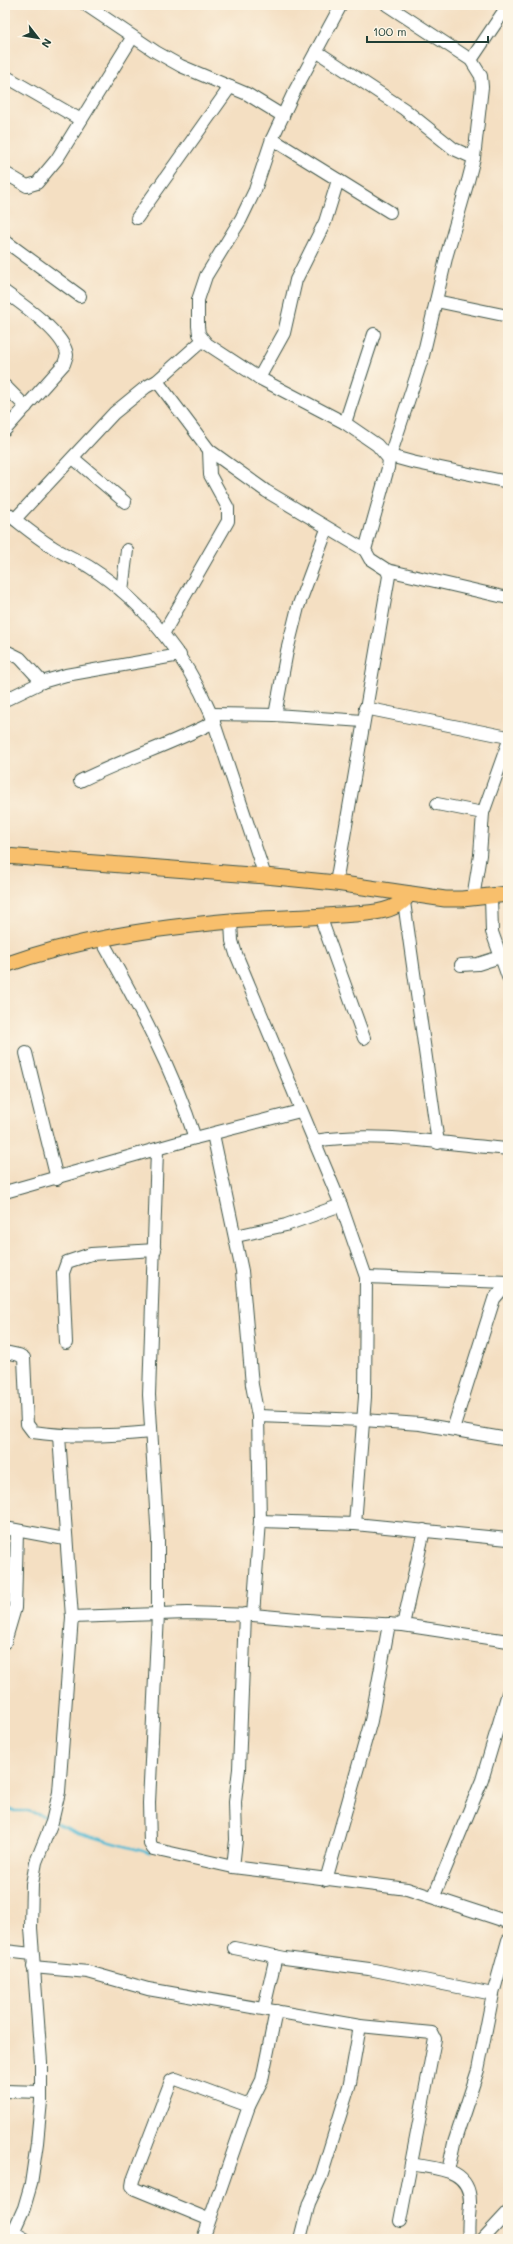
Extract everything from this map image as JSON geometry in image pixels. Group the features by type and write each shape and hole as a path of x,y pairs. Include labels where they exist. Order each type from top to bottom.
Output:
{"main road":[{"path":"5,856 266,876 336,883 406,898 473,898 508,894"},
{"path":"5,965 49,951 101,939 231,921 320,916 391,909 406,898"}],"street":[{"path":"86,5 132,38 181,66 247,94 283,116"},
{"path":"341,5 272,139 255,190 241,219 206,276 201,288 197,313 199,334 203,340 259,378 345,423 377,446 390,458 508,482"},
{"path":"365,550 390,458 423,356 474,158 482,87 481,76 471,60 387,5"},
{"path":"471,60 508,5"},
{"path":"5,173 27,186 34,185 51,167 132,38"},
{"path":"316,51 404,109 454,149 474,158"},
{"path":"5,76 80,120"},
{"path":"137,218 230,87"},
{"path":"272,139 390,212"},
{"path":"259,378 284,333 296,280 325,222 338,180"},
{"path":"5,241 80,296"},
{"path":"5,292 47,327 60,340 67,352 64,364 5,430"},
{"path":"436,301 508,316"},
{"path":"345,423 374,334"},
{"path":"15,519 126,402 146,387 157,381 203,340"},
{"path":"157,381 209,450 266,491 326,529 365,550 373,562 388,570 508,598"},
{"path":"5,386 26,407"},
{"path":"163,634 228,521 228,508 210,475 209,450"},
{"path":"73,458 125,502"},
{"path":"5,512 50,545 92,568 122,591 142,609 180,655 202,692 266,876"},
{"path":"275,715 287,651 298,607 326,529"},
{"path":"122,591 127,550"},
{"path":"336,883 362,721 386,597 389,576 388,570"},
{"path":"5,653 8,652 20,658 42,682"},
{"path":"5,700 42,682 80,673 180,655"},
{"path":"365,708 508,737"},
{"path":"80,781 116,763 179,740 212,718 275,715 362,721"},
{"path":"473,898 480,855 484,813 508,744"},
{"path":"437,804 484,813"},
{"path":"491,897 492,932 508,977"},
{"path":"406,898 438,1142"},
{"path":"320,916 364,1038"},
{"path":"231,921 232,941 236,954 300,1111 315,1141 341,1206 366,1277 366,1352 363,1420 355,1524"},
{"path":"101,939 153,1034 174,1078 195,1138"},
{"path":"461,965 478,964 500,957"},
{"path":"26,1054 57,1179"},
{"path":"5,1192 57,1179 195,1138 300,1111"},
{"path":"213,1134 236,1236 246,1303 252,1385 258,1416 260,1521 249,1614 239,1726 239,1769 235,1802 236,1840 233,1867"},
{"path":"315,1141 342,1137 367,1137 508,1149"},
{"path":"157,1150 155,1250 149,1395 157,1517 158,1614 151,1732 150,1844 154,1849 233,1867 326,1880 407,1889 434,1896 508,1922"},
{"path":"236,1236 286,1225 341,1206"},
{"path":"66,1343 64,1273 67,1262 91,1254 155,1250"},
{"path":"366,1277 508,1282"},
{"path":"483,1281 494,1299"},
{"path":"453,1429 494,1299 508,1282"},
{"path":"5,1352 20,1355 24,1358 27,1424 30,1430 59,1436 114,1436 151,1432"},
{"path":"258,1416 363,1420 453,1429 508,1439"},
{"path":"25,2239 9,2232 31,2184 41,2092 41,2062 32,1954 32,1884 36,1862 52,1822 59,1792 72,1617 65,1539 59,1436"},
{"path":"260,1521 355,1524 508,1539"},
{"path":"5,1528 65,1539"},
{"path":"403,1625 424,1530"},
{"path":"5,1642 15,1608 17,1531"},
{"path":"72,1617 158,1614 249,1614 320,1621 403,1625 508,1641"},
{"path":"326,1880 371,1721 389,1624"},
{"path":"434,1896 482,1780 508,1693"},
{"path":"448,2171 454,2143 478,2070 493,1994 508,1940"},
{"path":"234,1948 276,1956 369,1969 493,1994"},
{"path":"5,1951 32,1954"},
{"path":"264,2008 276,1956"},
{"path":"33,1967 88,1972 148,1989 264,2008 360,2026 432,2033 435,2039 400,2220"},
{"path":"203,2239 208,2219 249,2106 262,2080 276,2011"},
{"path":"300,2239 309,2203 321,2177 342,2112 350,2083 360,2026"},
{"path":"208,2219 135,2189 132,2186 132,2180 171,2081 176,2079 249,2106"},
{"path":"5,2092 41,2092"},
{"path":"411,2164 448,2171 460,2177 469,2190 469,2239"},
{"path":"483,2239 508,2212"}],"waterway":[{"path":"5,1807 14,1811 28,1811 46,1817"},
{"path":"56,1823 78,1833 150,1853"}]}
